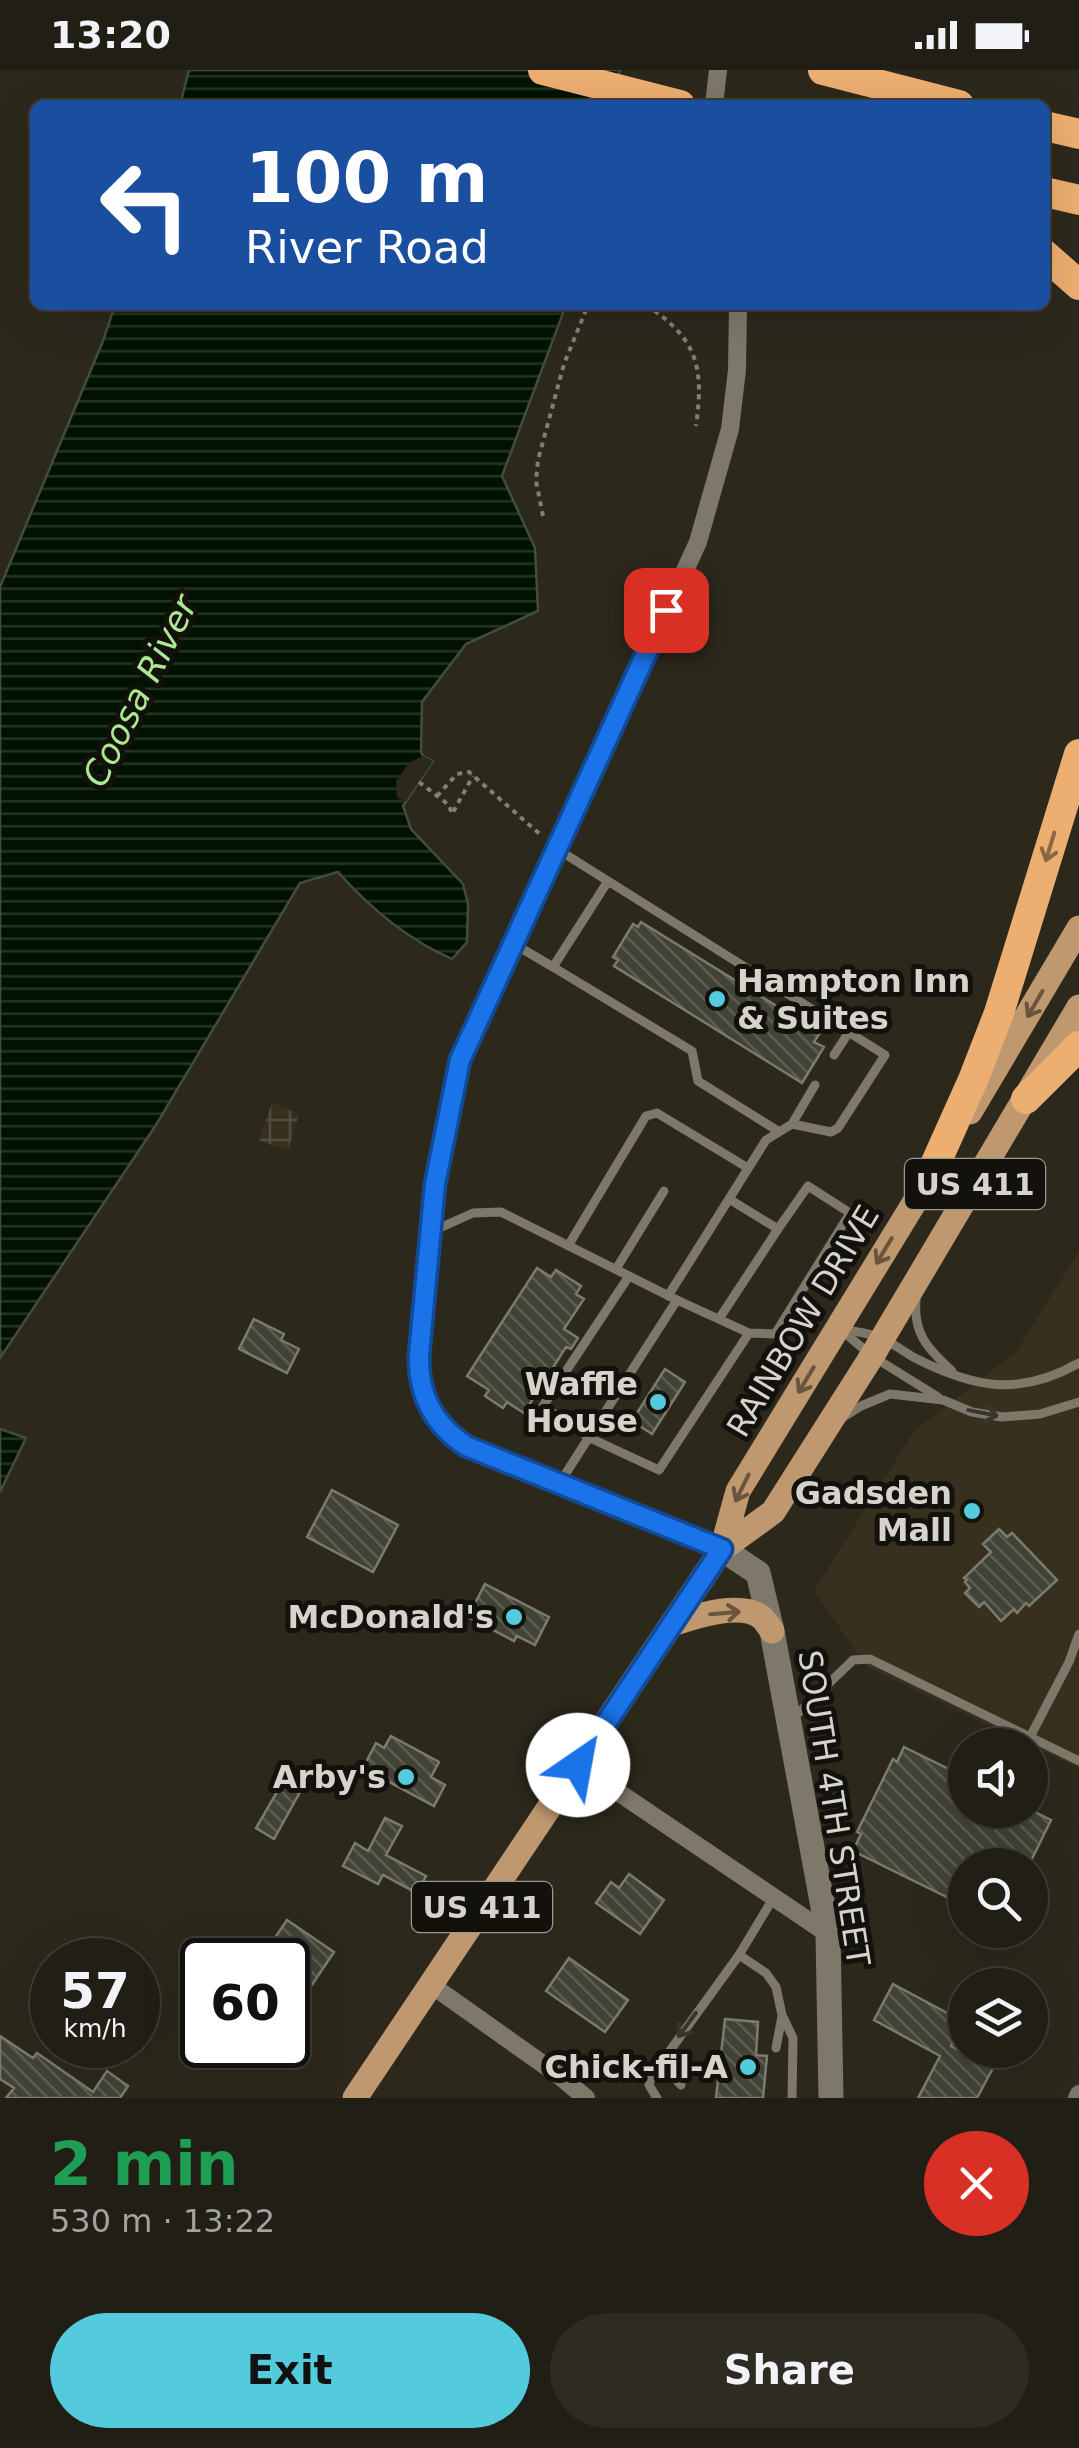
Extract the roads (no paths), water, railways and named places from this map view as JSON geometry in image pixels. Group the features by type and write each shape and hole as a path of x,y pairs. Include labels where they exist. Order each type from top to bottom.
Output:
{"highway":[{"path":"543,70 652,100"},
{"path":"824,70 939,100"},
{"path":"1050,127 1079,134"},
{"path":"1050,193 1079,200"},
{"path":"1050,259 1079,285"},
{"path":"930,1176 999,1012 1079,754"},
{"path":"1026,1099 1079,1046"}],"main road":[{"name":"RAINBOW DRIVE","path":"354,2098 722,1549 738,1491 1079,928"},
{"name":"RAINBOW DRIVE","path":"722,1549 774,1512 1079,1007"},
{"path":"672,1624 718,1612 739,1611 762,1618 772,1630"}],"street":[{"path":"715,100 718,70"},
{"path":"722,1549 466,1446 444,1429 428,1406 418,1368 435,1184 460,1060 698,542 730,429 737,370 738,310"},
{"name":"SOUTH 4TH STREET","path":"722,1549 758,1573 772,1630 828,1934 831,2098"},
{"path":"578,1765 828,1934"},
{"path":"430,1984 586,2098"}],"lane":[{"path":"557,849 885,1055 838,1128 831,1132 792,1124"},
{"path":"553,967 608,881"},
{"path":"513,944 692,1050 698,1081 778,1131"},
{"path":"834,1056 848,1032"},
{"path":"559,1484 766,1140 792,1124 816,1085"},
{"path":"568,1246 646,1116 657,1113 748,1168"},
{"path":"431,1232 473,1212 500,1212 719,1320 749,1333 775,1334 850,1213 808,1186 719,1320"},
{"path":"616,1269 664,1191"},
{"path":"729,1200 778,1229"},
{"path":"924,1269 916,1299 919,1332 931,1352 957,1376"},
{"path":"630,1276 543,1406 590,1438 659,1470 749,1333"},
{"path":"838,1327 877,1347 989,1385 1022,1385 1079,1363"},
{"path":"838,1327 877,1347 943,1400"},
{"path":"827,1428 861,1406 890,1394 943,1400 972,1412 1002,1417 1040,1414 1078,1400"},
{"path":"1035,1728 1079,1634"},
{"path":"789,1722 853,1660 870,1658 1012,1728"},
{"path":"1048,1746 1079,1762"},
{"path":"657,2098 650,2077 739,1955 774,1898"},
{"path":"739,1955 773,1980 782,2015 794,2038 792,2098"},
{"path":"776,2048 782,2015"},
{"path":"661,2062 681,2084"}],"water":[{"path":"189,70 620,70 609,100 181,100"},
{"name":"Coosa River","path":"113,310 564,310 502,476 535,548 538,611 466,644 422,702 421,752 433,761 403,806 411,829 463,884 468,904 467,942 452,959 436,951 390,922 338,872 300,883 156,1125 0,1358 0,587"},
{"path":"0,1429 26,1438 0,1492"}],"place":[{"name":"Hampton Inn & Suites","path":"717,999"},
{"name":"Waffle House","path":"658,1402"},
{"name":"Gadsden Mall","path":"972,1511"},
{"name":"McDonald's","path":"514,1617"},
{"name":"Arby's","path":"406,1777"},
{"name":"Chick-fil-A","path":"748,2067"}]}
